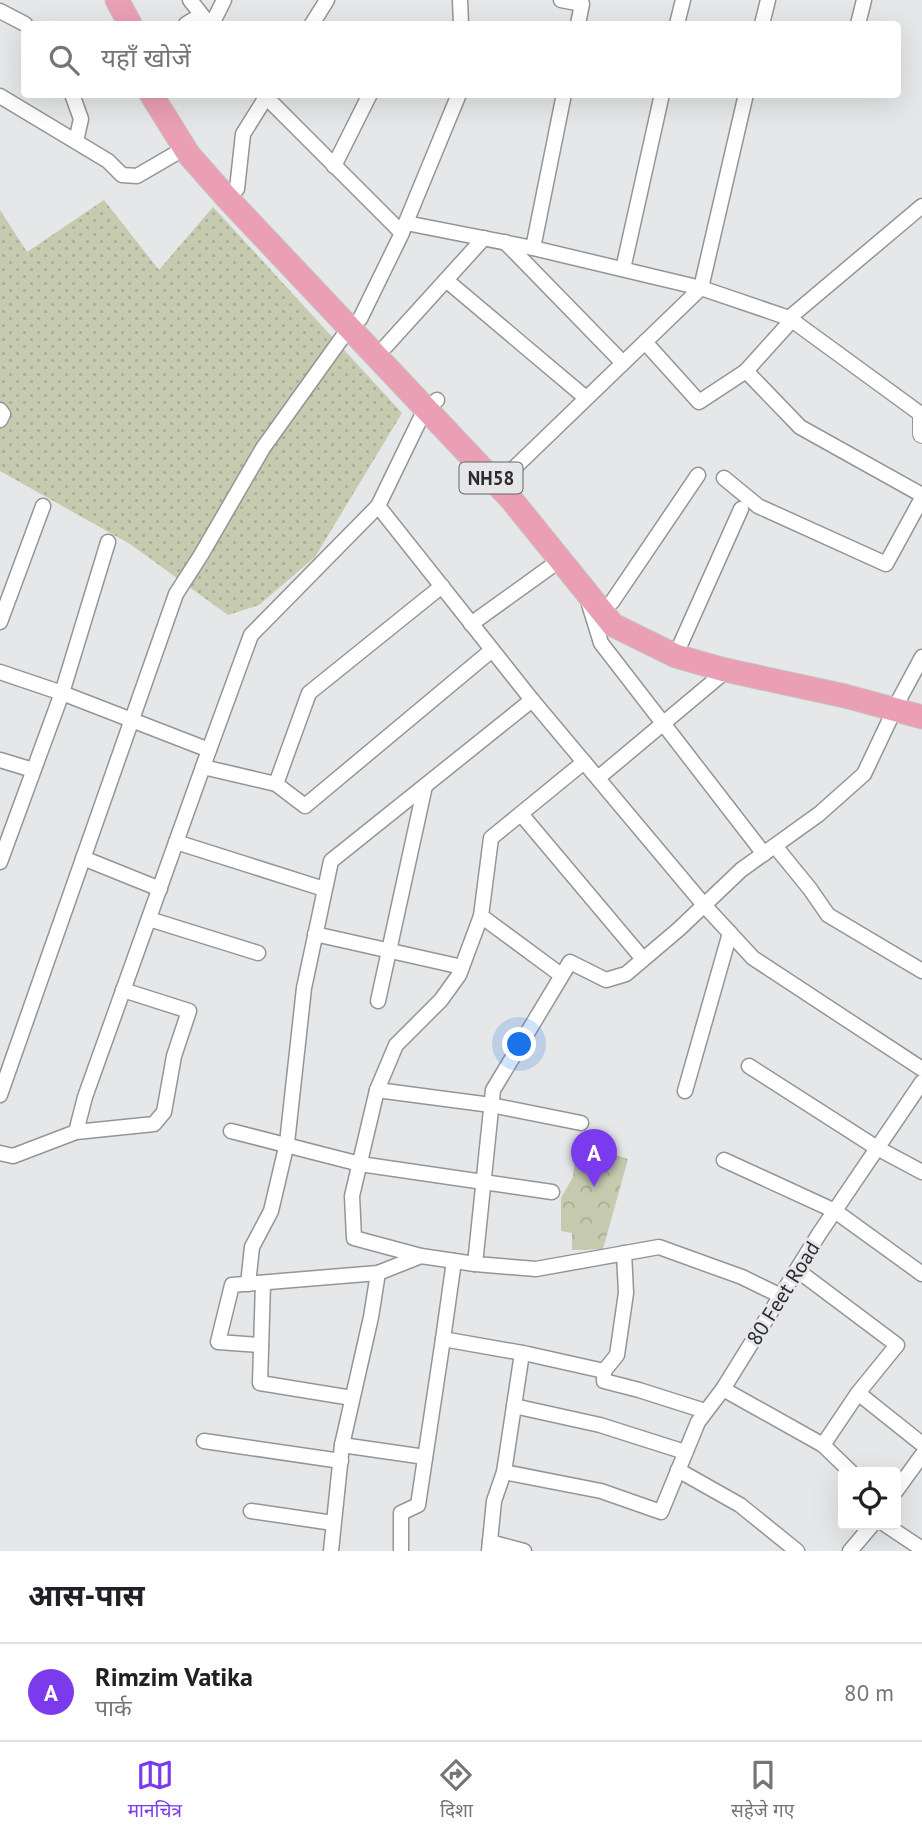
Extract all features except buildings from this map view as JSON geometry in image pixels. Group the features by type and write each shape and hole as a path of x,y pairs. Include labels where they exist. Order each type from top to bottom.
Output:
{"highway":[{"path":"102,0 113,21"},
{"path":"117,0 128,21"},
{"name":"NH58","path":"154,98 185,148 227,198 355,324 386,346 431,405 507,474 622,614 681,643 724,656 848,682 905,704 922,718"},
{"name":"NH58","path":"169,98 200,147 355,324 431,405 613,625 676,656 727,670 845,695 905,704"}],"street":[{"path":"190,0 207,21 224,0"},
{"path":"314,21 327,0"},
{"path":"460,0 461,21"},
{"path":"561,0 582,2 579,21"},
{"path":"678,21 683,0"},
{"path":"763,21 768,0"},
{"path":"860,21 864,0"},
{"path":"0,11 21,22"},
{"path":"0,96 108,161 122,174 138,176 185,148"},
{"path":"73,98 81,119 76,141"},
{"path":"237,189 243,134 265,98"},
{"path":"268,98 334,166 404,228 484,238 623,269 701,288 791,319 922,415 922,435"},
{"path":"334,166 368,98"},
{"path":"0,1095 176,594 263,448 355,324 404,228 457,98"},
{"path":"533,248 563,98"},
{"path":"623,269 661,98"},
{"path":"507,474 701,288 745,98"},
{"path":"645,342 699,402 746,371 791,319 922,206"},
{"path":"386,346 484,238"},
{"path":"505,242 623,363"},
{"path":"446,280 586,398"},
{"path":"724,478 758,506 886,564 922,496 800,427 746,371"},
{"path":"76,1132 85,1097 251,635 378,506 431,405"},
{"path":"0,410 3,414 0,420"},
{"path":"612,602 698,475"},
{"path":"0,622 4,597 43,506"},
{"path":"378,506 532,701 704,905 753,958 922,1069"},
{"path":"681,643 741,509"},
{"path":"0,862 4,838 62,693 108,542"},
{"path":"471,624 560,560"},
{"path":"276,784 309,694 442,586"},
{"path":"586,593 601,643 663,724 769,850 810,888 828,915 922,971"},
{"path":"203,767 276,784 306,806 492,650"},
{"path":"475,1264 493,1090 570,962 606,981 626,974 741,870 819,814 864,774 905,704 922,657"},
{"path":"597,778 727,670"},
{"path":"0,672 209,750"},
{"path":"352,1398 260,1383 261,1345 252,1247 271,1211 287,1143 304,988 331,861 532,701"},
{"path":"0,760 33,770"},
{"path":"584,762 491,838 481,916 459,975 441,1000 396,1045 377,1090 352,1196 354,1238 421,1256 536,1269 659,1247 742,1278 781,1296"},
{"path":"378,1001 425,786"},
{"path":"521,814 643,959"},
{"path":"176,842 324,889"},
{"path":"83,858 160,889"},
{"path":"481,916 561,975"},
{"path":"149,919 258,953"},
{"path":"685,1091 730,933"},
{"path":"315,934 462,967"},
{"path":"124,989 192,1008"},
{"path":"0,1153 13,1156 76,1132 154,1124 164,1112 174,1056 189,1011 124,989"},
{"path":"749,1066 877,1148 922,1172"},
{"name":"80 Feet Road","path":"504,1472 601,1491 661,1512 698,1422 723,1389 835,1211 922,1082"},
{"path":"377,1090 491,1105 581,1123"},
{"path":"231,1130 360,1164 552,1192"},
{"path":"724,1160 835,1211 922,1274"},
{"path":"624,1253 626,1293 617,1355 604,1371 604,1381 705,1411"},
{"path":"261,1345 218,1342 232,1285 378,1273 421,1256"},
{"path":"401,1551 401,1513 418,1505 454,1261"},
{"path":"797,1270 897,1345 858,1393 823,1445"},
{"path":"331,1551 342,1445 378,1273"},
{"path":"443,1339 604,1371"},
{"path":"522,1353 504,1472 494,1502 489,1547 524,1551"},
{"path":"723,1389 823,1445 846,1467"},
{"path":"858,1393 922,1444"},
{"path":"514,1406 600,1425 685,1452"},
{"path":"204,1441 341,1461"},
{"path":"342,1445 425,1457"},
{"path":"901,1483 922,1455"},
{"path":"678,1469 740,1506 797,1551"},
{"path":"251,1511 333,1523"},
{"path":"850,1551 868,1530"},
{"path":"894,1530 922,1549"}],"green space":[{"path":"104,200 159,270 213,207 402,413 315,557 259,605 228,615 130,544 0,471 0,210 27,252"},
{"path":"582,1141 593,1148 628,1159 603,1249 572,1250 572,1233 561,1231 561,1198 573,1177 576,1152"}],"place":[{"name":"Rimzim Vatika","path":"594,1187"}]}
